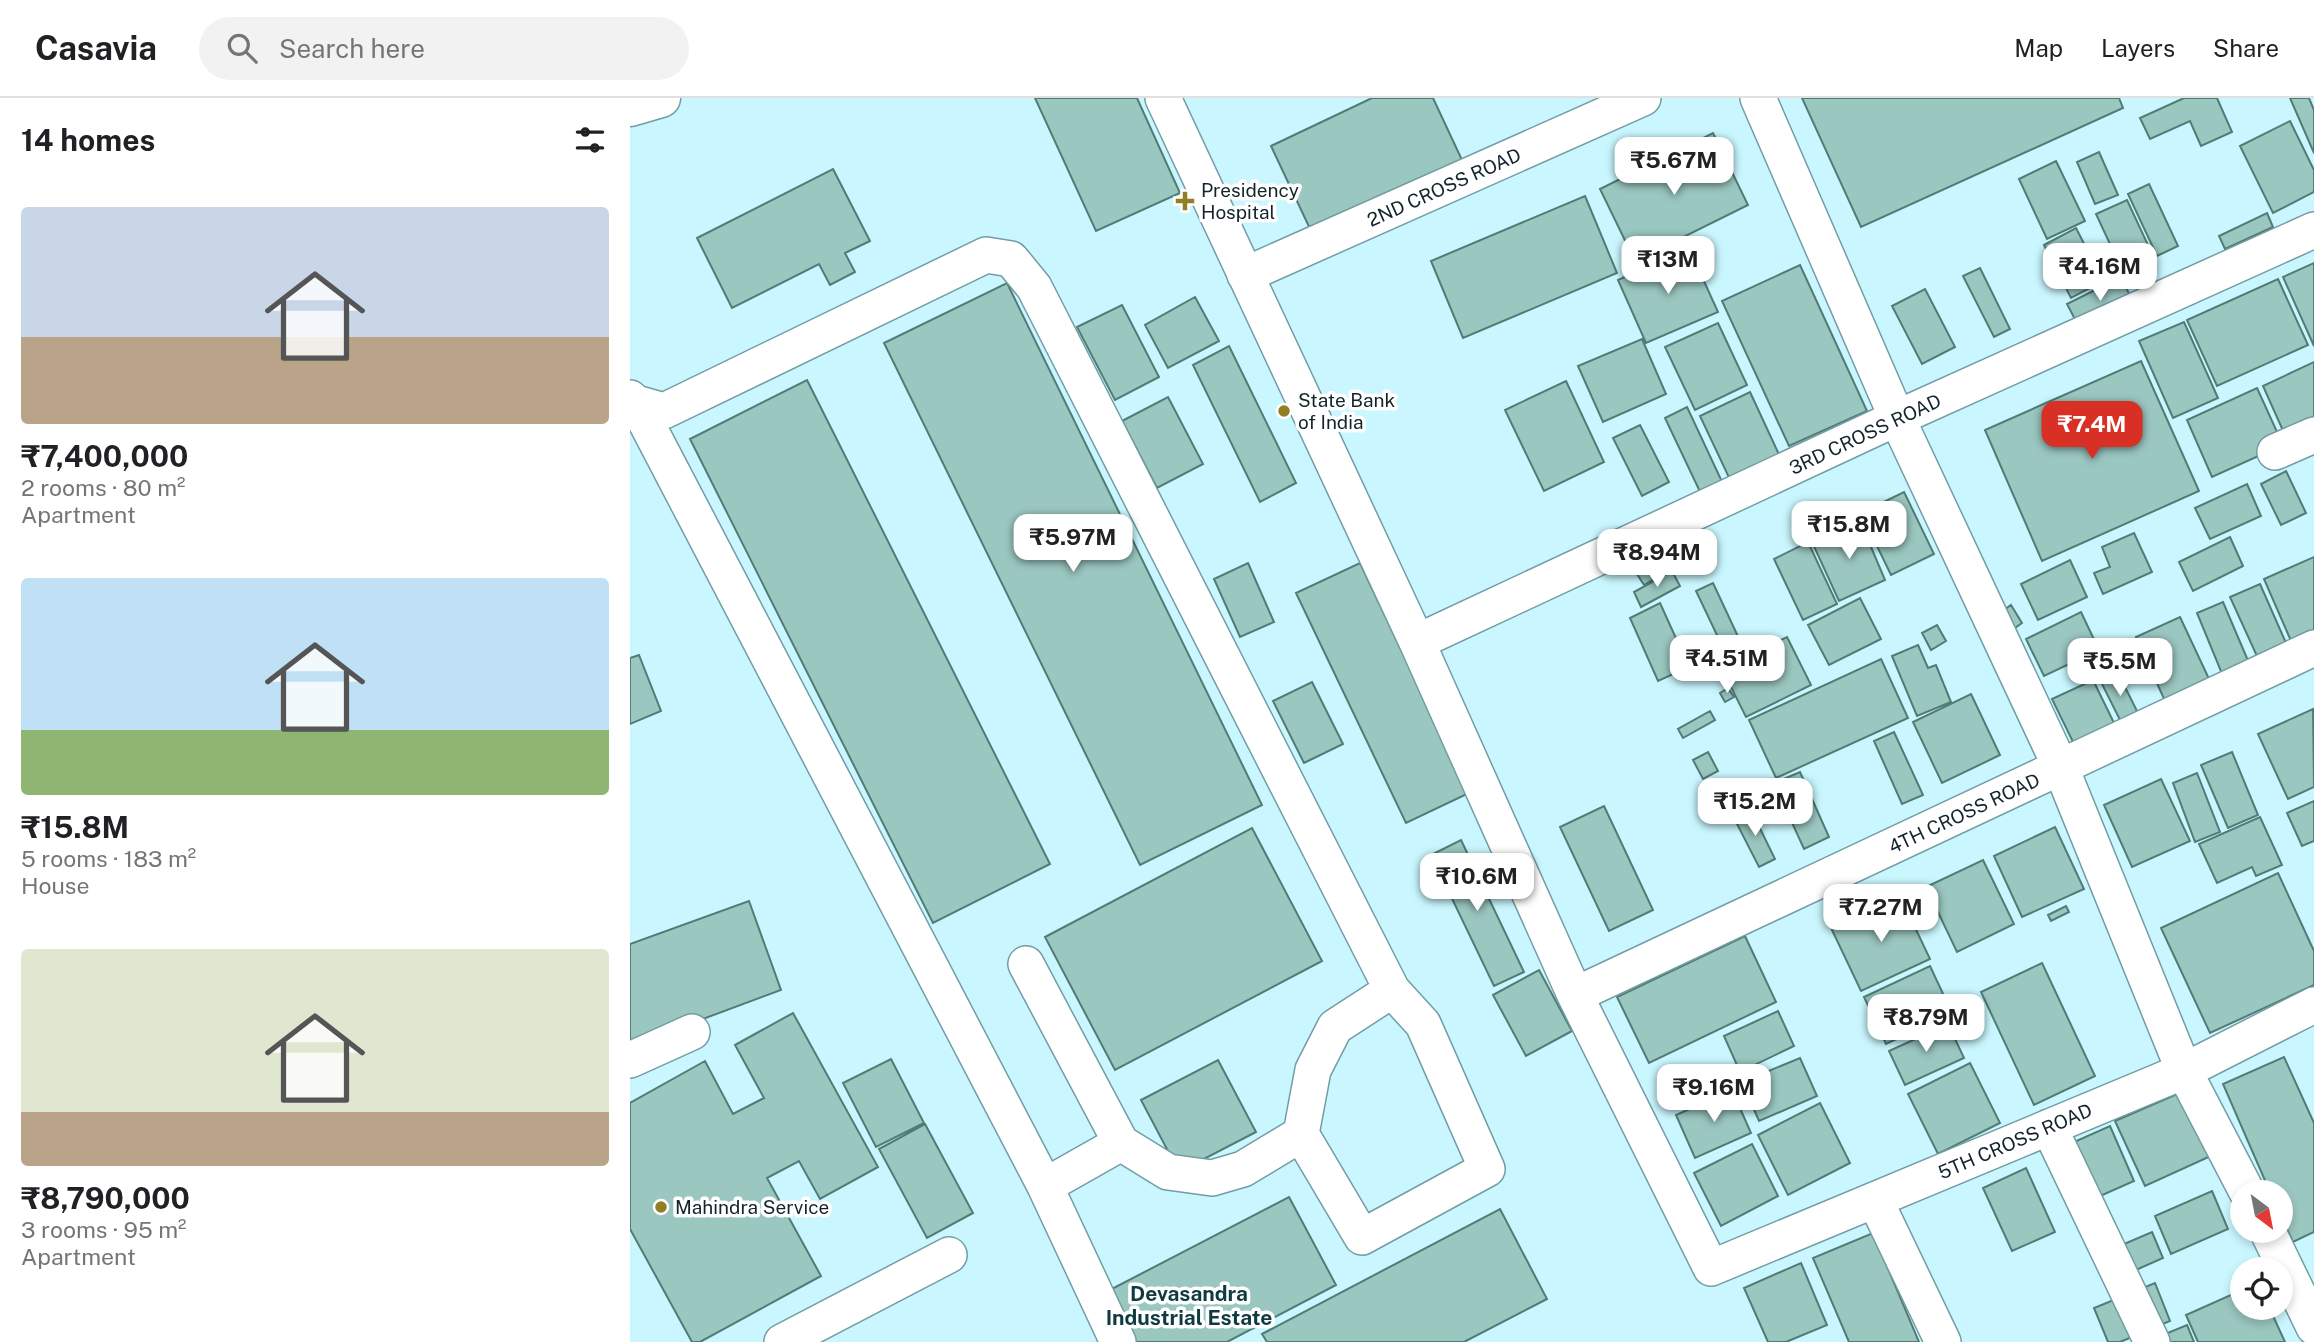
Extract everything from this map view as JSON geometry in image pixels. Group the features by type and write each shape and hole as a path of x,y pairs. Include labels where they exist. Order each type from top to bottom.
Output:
{"main road":[{"path":"630,107 661,98"}],"lane":[{"path":"1163,98 1417,642 1575,995"},
{"name":"2ND CROSS ROAD","path":"1245,275 1643,98"},
{"path":"1758,98 1897,418 2061,768 2184,1071 2241,1180"},
{"name":"3RD CROSS ROAD","path":"1417,642 1897,418 2314,230"},
{"path":"633,401 664,411 986,255 1012,259 1034,287 1392,990 1423,1024 1487,1169 1362,1237 1301,1134 1313,1070 1335,1027 1392,990"},
{"path":"633,401 1045,1186 1118,1342"},
{"path":"2275,452 2314,435"},
{"name":"4TH CROSS ROAD","path":"1575,995 2314,648"},
{"path":"1026,964 1121,1143 1168,1172 1212,1178 1243,1168 1301,1134"},
{"name":"5TH CROSS ROAD","path":"1575,995 1711,1268 2184,1071 2314,1005"},
{"path":"630,1059 692,1032"},
{"path":"2049,1127 2152,1342"},
{"path":"1045,1186 1121,1143"},
{"path":"1875,1200 1943,1342"},
{"path":"2278,1243 2303,1273 2314,1327"},
{"path":"782,1342 949,1255"}],"building":[{"path":"1035,98 1137,98 1180,193 1096,231"},
{"path":"1372,98 1433,98 1462,160 1311,231 1271,146"},
{"path":"1802,98 2119,98 2123,108 1861,227"},
{"path":"2184,98 2217,98 2232,132 2201,146 2190,121 2150,139 2140,118"},
{"path":"2290,98 2309,98 2314,110 2314,153"},
{"path":"2290,121 2314,170 2314,192 2273,213 2240,146"},
{"path":"1713,133 1748,205 1635,261 1600,189"},
{"path":"2099,152 2118,195 2095,204 2077,162"},
{"path":"2056,161 2085,221 2047,239 2019,179"},
{"path":"833,169 870,241 845,253 855,272 830,285 819,264 732,308 697,238"},
{"path":"2149,184 2178,246 2157,256 2128,194"},
{"path":"1585,196 1617,273 1463,338 1431,261"},
{"path":"2127,200 2154,258 2123,272 2096,214"},
{"path":"2267,213 2273,227 2225,249 2219,236"},
{"path":"2076,228 2103,281 2071,298 2044,245"},
{"path":"1689,248 1718,312 1646,343 1618,280"},
{"path":"2314,263 2314,346 2283,277"},
{"path":"1800,265 1867,411 1789,446 1722,301"},
{"path":"1980,268 2010,329 1994,337 1963,276"},
{"path":"2121,277 2133,302 2080,329 2067,304"},
{"path":"2278,279 2308,345 2217,386 2187,320"},
{"path":"1007,283 1262,805 1140,865 884,343"},
{"path":"1925,289 1955,347 1922,364 1892,306"},
{"path":"1195,297 1219,341 1168,368 1145,325"},
{"path":"1122,305 1159,377 1115,400 1077,327"},
{"path":"2184,322 2218,398 2173,418 2139,341"},
{"path":"1718,323 1747,385 1695,410 1665,347"},
{"path":"1642,339 1666,394 1603,422 1578,366"},
{"path":"1229,346 1296,483 1260,502 1193,365"},
{"path":"2141,361 2199,491 2042,561 1985,430"},
{"path":"2314,362 2314,432 2289,444 2263,386"},
{"path":"807,380 1050,864 933,923 690,439"},
{"path":"1566,381 1604,462 1544,491 1505,410"},
{"path":"2257,388 2283,445 2212,477 2187,420"},
{"path":"1750,392 1783,463 1733,486 1700,416"},
{"path":"1168,397 1203,464 1157,488 1122,421"},
{"path":"1687,407 1724,486 1702,496 1665,418"},
{"path":"1640,425 1669,482 1642,496 1613,438"},
{"path":"2286,471 2306,513 2281,525 2261,484"},
{"path":"2247,484 2261,516 2210,539 2195,508"},
{"path":"1904,492 1934,554 1891,575 1861,513"},
{"path":"1860,521 1885,580 1839,601 1812,542"},
{"path":"2134,533 2152,572 2103,594 2094,573 2110,567 2102,547"},
{"path":"2230,537 2243,566 2193,591 2179,562"},
{"path":"1808,542 1837,604 1803,620 1774,559"},
{"path":"2314,557 2314,641 2295,650 2264,579"},
{"path":"2070,560 2087,597 2038,620 2021,584"},
{"path":"1248,563 1274,622 1240,637 1214,579"},
{"path":"1360,563 1469,793 1406,823 1296,593"},
{"path":"1655,563 1662,574 1644,585 1637,574"},
{"path":"1672,571 1680,586 1641,607 1634,592"},
{"path":"1713,583 1742,645 1725,652 1696,591"},
{"path":"2260,584 2290,652 2261,665 2230,597"},
{"path":"1860,598 1881,639 1829,665 1808,625"},
{"path":"2223,602 2252,670 2225,681 2197,613"},
{"path":"1660,603 1689,667 1658,681 1630,618"},
{"path":"2011,605 2022,623 2012,630 2001,612"},
{"path":"2081,612 2099,650 2044,676 2026,639"},
{"path":"2180,617 2210,681 2165,701 2136,637"},
{"path":"1937,625 1946,641 1931,650 1922,633"},
{"path":"1787,637 1811,685 1746,717 1722,669"},
{"path":"1918,645 1928,668 1936,665 1951,702 1917,716 1892,656"},
{"path":"639,655 661,711 630,724 630,658"},
{"path":"1881,659 1908,718 1776,778 1749,720"},
{"path":"2119,675 2138,713 2121,722 2102,684"},
{"path":"2093,680 2115,725 2074,744 2052,699"},
{"path":"1312,682 1343,744 1304,763 1273,701"},
{"path":"1728,688 1734,697 1725,702 1720,693"},
{"path":"1971,694 2000,755 1942,783 1913,722"},
{"path":"2313,709 2314,787 2288,799 2258,734"},
{"path":"1710,711 1715,720 1683,738 1678,729"},
{"path":"1894,732 1923,795 1902,804 1874,741"},
{"path":"1708,752 1718,771 1703,779 1693,760"},
{"path":"2232,752 2258,815 2228,828 2201,765"},
{"path":"1800,772 1829,837 1804,849 1774,783"},
{"path":"2197,773 2220,832 2195,842 2173,783"},
{"path":"2161,779 2190,841 2132,867 2104,805"},
{"path":"2314,801 2314,841 2302,846 2287,813"},
{"path":"1604,806 1653,910 1609,931 1560,827"},
{"path":"1751,810 1775,859 1759,867 1734,818"},
{"path":"2260,817 2282,865 2256,876 2252,867 2217,883 2199,844"},
{"path":"2055,827 2084,889 2022,917 1994,856"},
{"path":"1252,828 1322,961 1115,1070 1045,937"},
{"path":"1461,840 1524,972 1494,986 1431,855"},
{"path":"1983,860 2014,924 1957,952 1926,887"},
{"path":"2278,873 2314,951 2314,985 2210,1033 2161,928"},
{"path":"1901,898 1930,959 1861,991 1832,930"},
{"path":"749,901 781,990 630,1046 630,944"},
{"path":"2066,906 2069,912 2051,921 2048,915"},
{"path":"1745,936 1776,1002 1649,1063 1617,997"},
{"path":"2042,963 2095,1076 2034,1105 1981,992"},
{"path":"1930,966 1952,1013 1886,1044 1864,997"},
{"path":"1539,970 1572,1031 1526,1056 1493,995"},
{"path":"1778,1011 1794,1046 1740,1072 1724,1036"},
{"path":"793,1013 878,1167 820,1199 799,1161 767,1178 821,1276 700,1342 692,1342 630,1229 630,1103 705,1061 733,1114 764,1098 735,1045"},
{"path":"1948,1024 1964,1058 1905,1085 1889,1051"},
{"path":"2284,1057 2314,1123 2314,1232 2293,1242 2293,1180 2265,1180 2223,1084"},
{"path":"1800,1058 1817,1096 1759,1121 1742,1082"},
{"path":"891,1059 924,1123 876,1147 843,1083"},
{"path":"1218,1060 1256,1132 1179,1172 1141,1100"},
{"path":"1970,1063 2000,1123 1938,1154 1908,1094"},
{"path":"1732,1090 1751,1133 1695,1158 1676,1115"},
{"path":"2184,1091 2213,1155 2145,1186 2115,1121"},
{"path":"1820,1103 1850,1163 1788,1195 1758,1135"},
{"path":"925,1124 973,1213 927,1238 879,1149"},
{"path":"2110,1126 2134,1181 2071,1209 2047,1154"},
{"path":"1752,1144 1778,1196 1721,1226 1694,1173"},
{"path":"2026,1168 2055,1232 2012,1251 1983,1188"},
{"path":"2212,1191 2228,1229 2171,1254 2155,1216"},
{"path":"1289,1197 1336,1285 1227,1342 1132,1342 1106,1292"},
{"path":"1500,1209 1547,1299 1464,1342 1267,1342 1262,1334"},
{"path":"2152,1232 2163,1258 2136,1270 2124,1244"},
{"path":"1873,1233 1919,1342 1849,1342 1813,1258"},
{"path":"1801,1263 1827,1325 1786,1342 1768,1342 1744,1288"},
{"path":"2155,1283 2170,1321 2120,1342 2108,1342 2094,1308"},
{"path":"2230,1295 2230,1320 2275,1320 2285,1342 2198,1342 2186,1315"},
{"path":"2187,1325 2194,1342 2146,1342"}],"place":[{"name":"Presidency Hospital","path":"1185,201"},
{"name":"State Bank of India","path":"1284,411"},
{"name":"Mahindra Service","path":"661,1207"}],"district":[{"name":"Devasandra Industrial Estate","path":"1189,1305"}]}
